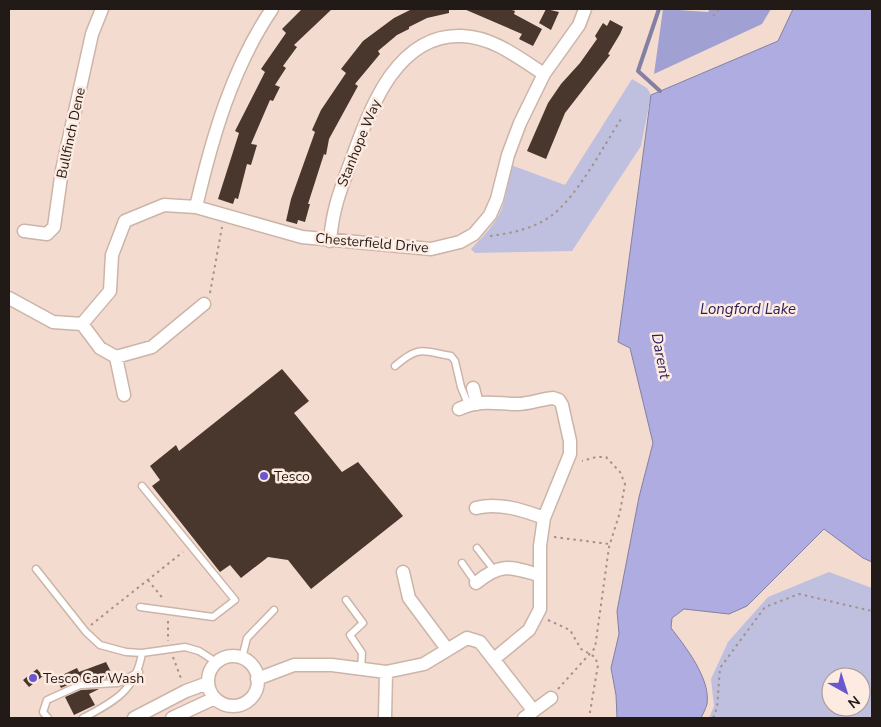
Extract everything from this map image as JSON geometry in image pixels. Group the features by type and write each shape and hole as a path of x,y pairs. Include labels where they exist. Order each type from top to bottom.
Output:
{"street":[{"name":"Bullfinch Dene","path":"24,231 47,234 54,227 62,170 92,34 102,9"},
{"path":"196,207 227,98 248,50 272,9"},
{"name":"Chesterfield Drive","path":"82,324 110,291 112,256 125,222 164,205 196,207 271,230 330,241 431,249 455,244 474,234 490,215 497,200 508,155 544,74 579,25 585,9"},
{"name":"Stanhope Way","path":"330,241 333,211 364,123 383,86 415,50 444,37 474,37 515,55 544,74"},
{"path":"9,298 53,322 82,324 100,348 116,357 152,347 204,304"},
{"path":"116,357 124,394"},
{"path":"473,388 468,406 498,401 518,404 553,398 559,400 564,412 570,441 567,464 557,483 544,518 539,575 540,609 529,630 494,658"},
{"path":"476,508 488,505 522,510 544,518"},
{"path":"476,583 494,570 512,568 539,575"},
{"path":"402,572 404,601 447,649"},
{"path":"257,679 294,665 332,665 386,672 424,664 467,638 480,642 494,658 529,714 552,698"},
{"path":"227,657 242,658 252,666 257,679 256,689 252,697 236,706 226,705 215,698 208,683 210,670 216,662 227,657"},
{"path":"385,718 386,672"},
{"path":"134,718 186,691 208,683"},
{"path":"172,718 215,698"},
{"path":"236,706 240,718"}],"lane":[{"path":"395,366 409,354 418,350 451,356 455,361 460,387 468,406"},
{"path":"140,607 213,617 235,600 142,486"},
{"path":"477,548 494,570"},
{"path":"462,563 476,583"},
{"path":"36,569 84,630 100,644 126,652 142,653 185,647 199,651 216,662"},
{"path":"346,600 363,623 350,635 362,653 361,670"},
{"path":"242,658 248,638 274,610"},
{"path":"82,718 123,693 139,672 142,653"},
{"path":"48,718 43,712 47,700 80,685 118,683 139,672"}],"path":[{"path":"713,16 719,9"},
{"path":"474,234 485,236 513,232 550,216 563,206 621,119"},
{"path":"204,304 210,293 225,215"},
{"path":"552,698 595,648 610,544 620,512 625,484 620,472 606,457 596,457 567,464"},
{"path":"542,535 610,544"},
{"path":"84,630 191,546"},
{"path":"713,718 717,708 720,668 765,607 799,594 872,611"},
{"path":"536,617 550,620 570,630 581,649 595,657 598,665 589,718"}],"shaded area":[{"path":"663,9 708,12 710,9 771,9 762,24 654,74"},
{"path":"632,79 647,88 651,95 641,146 572,251 475,253 471,249 490,228 501,211 511,165 565,185"},
{"path":"829,572 872,588 872,718 709,718 714,706 711,679 728,642 768,597"}],"water":[{"name":"Longford Lake","path":"793,9 872,9 872,562 863,558 824,529 747,606 729,614 684,609 672,618 671,628 696,663 705,684 707,704 701,718 617,718 616,695 611,668 619,634 617,611 639,497 653,443 630,348 618,342 651,95 778,41"}],"building":[{"path":"302,9 332,9 294,45 297,47 283,66 286,68 275,85 280,87 273,101 270,100 251,144 257,145 251,165 247,164 238,199 235,198 233,204 218,199 239,133 235,131 265,72 261,69 286,33 282,29"},
{"path":"412,9 449,9 449,13 427,18 409,27 409,29 397,35 378,51 380,54 355,84 358,86 329,139 326,155 324,154 308,204 310,204 305,222 298,220 297,224 286,221 291,199 315,132 312,130 321,110 346,73 341,69 363,41 394,18"},
{"path":"464,9 509,9 515,11 514,14 542,29 533,46 519,39 522,34"},
{"path":"546,9 559,12 551,30 539,23"},
{"path":"610,20 623,27 620,34 608,54 610,55 565,113 546,159 527,151 548,103 597,39 595,36 603,23 607,26"},
{"name":"Tesco","path":"282,369 309,401 294,413 342,472 358,462 403,516 311,589 288,560 268,557 241,578 230,565 220,572 152,486 160,480 150,466 176,445 179,451"},
{"path":"106,662 114,678 79,680 61,688 56,678 77,668 79,672"},
{"name":"Tesco Car Wash","path":"37,669 43,676 29,687 23,680"},
{"path":"99,689 89,694 95,705 74,715 65,697 81,690"}],"waterway":[{"name":"Darent","path":"659,9 638,71 660,91"}],"place":[{"name":"Tesco","path":"264,476"},
{"name":"Tesco Car Wash","path":"33,678"}]}
